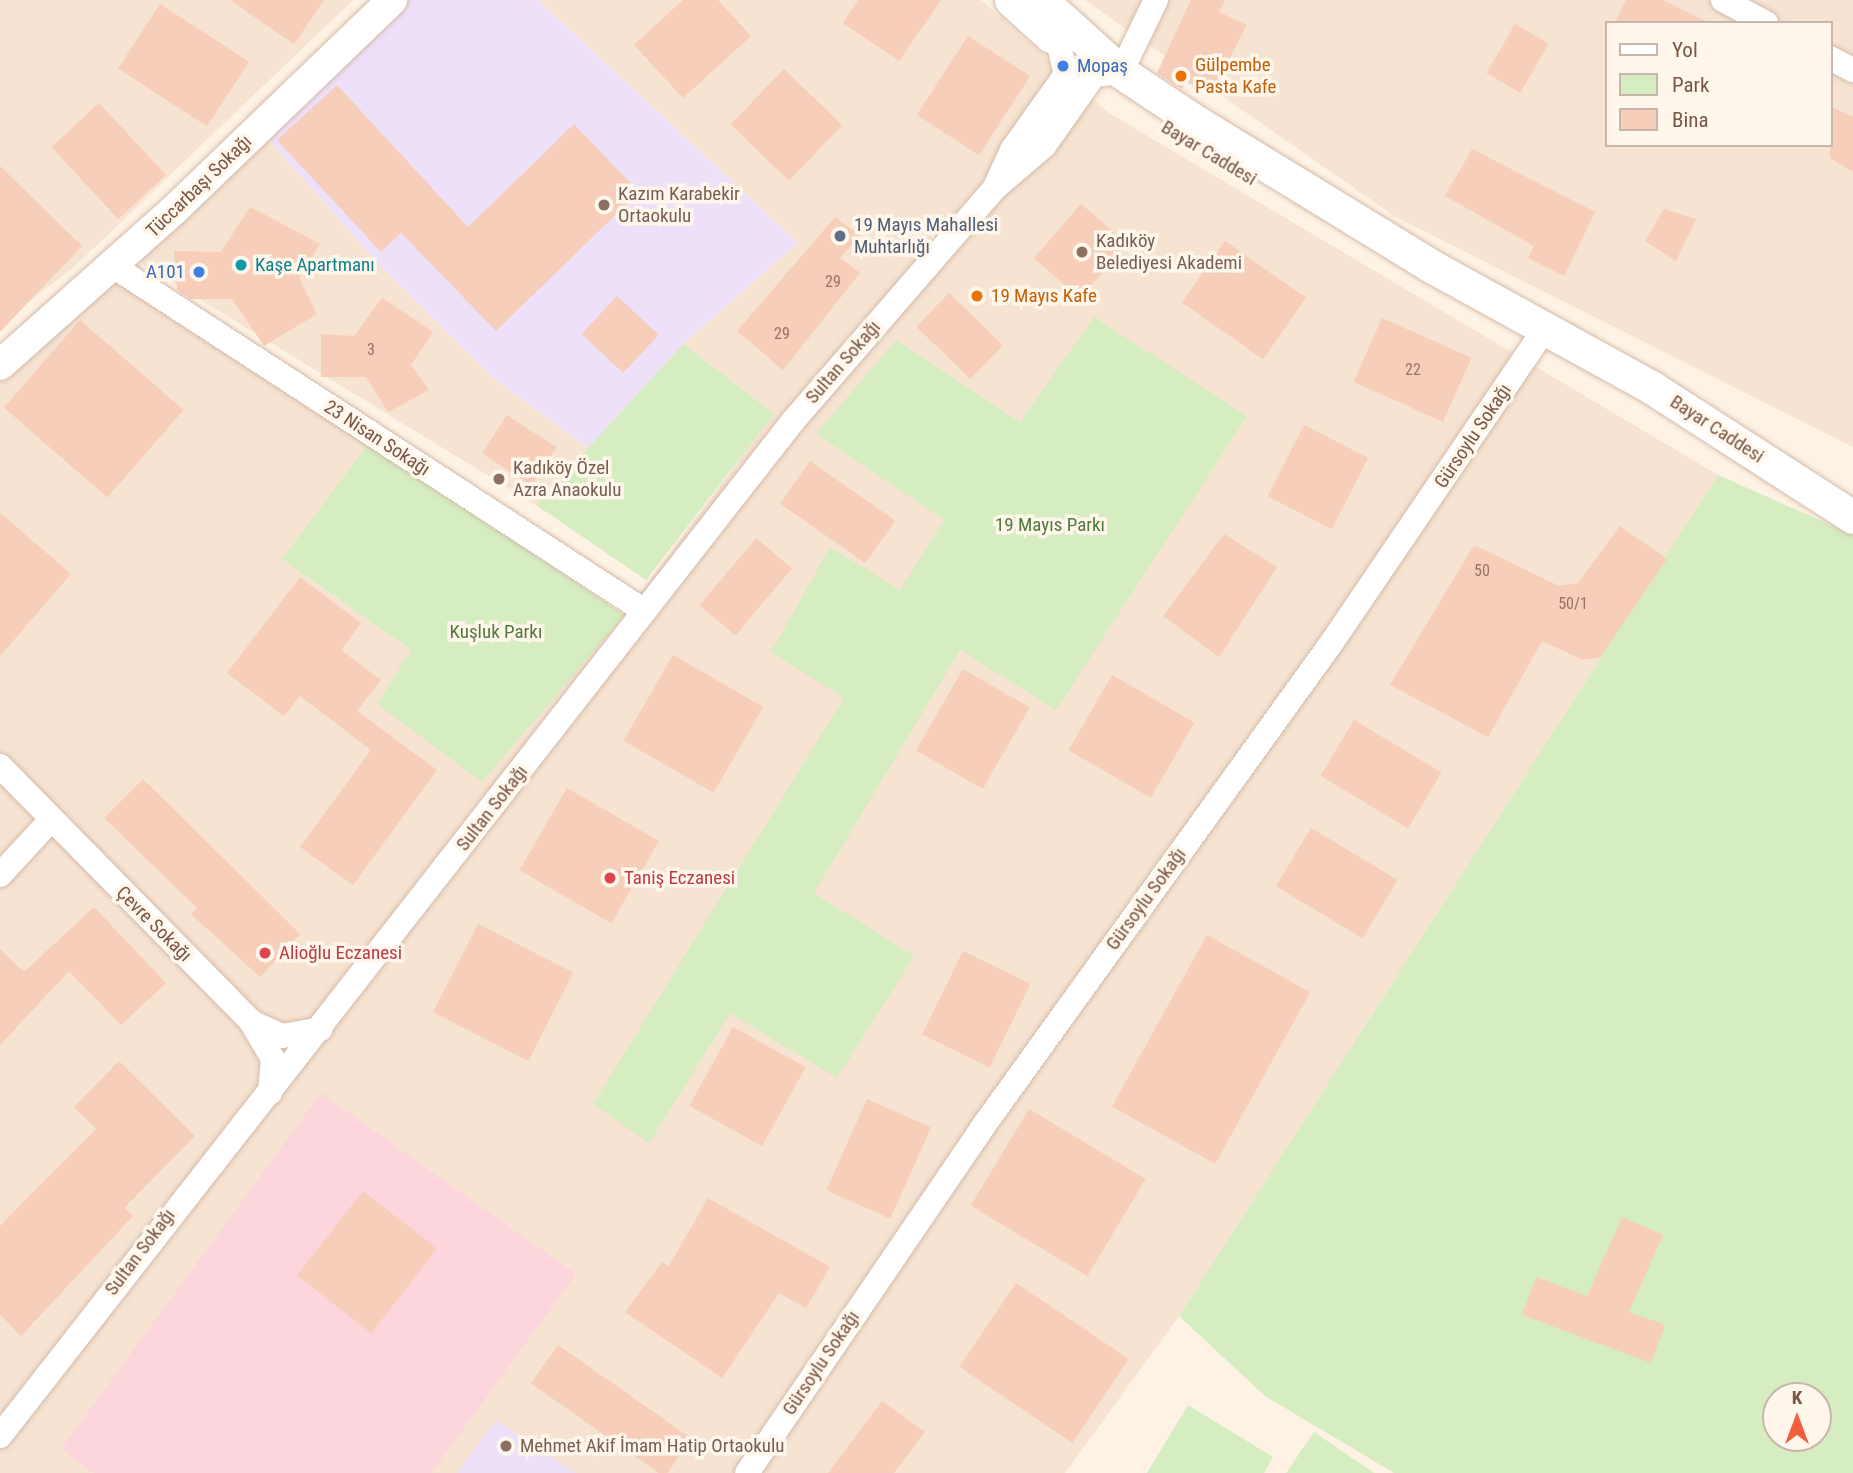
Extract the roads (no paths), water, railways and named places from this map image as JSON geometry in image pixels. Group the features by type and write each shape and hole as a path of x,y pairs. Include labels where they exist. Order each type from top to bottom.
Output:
{"main road":[{"name":"Bayar Caddesi","path":"1011,0 1058,43 1107,74 1431,266 1548,326 1853,517"},
{"name":"Bayar Caddesi","path":"1041,0 1107,74"}],"street":[{"name":"Tüccarbaşı Sokağı","path":"0,365 113,266 392,0"},
{"name":"Sultan Sokağı","path":"0,1436 193,1182 268,1097 643,610 827,380 995,188 1044,146 1107,74 1156,0"},
{"path":"1723,0 1762,21"},
{"name":"Sultan Sokağı","path":"995,188 1012,150 1066,75 1058,43"},
{"path":"1832,59 1853,70"},
{"name":"23 Nisan Sokağı","path":"113,266 643,610"},
{"name":"Gürsoylu Sokağı","path":"747,1473 982,1128 1330,645 1548,326"},
{"name":"Çevre Sokağı","path":"0,766 250,1020 274,1064 268,1097"},
{"path":"0,875 51,820"},
{"path":"250,1020 282,1036 320,1029"}],"place":[{"name":"Mopaş","path":"1063,66"},
{"name":"Gülpembe Pasta Kafe","path":"1181,76"},
{"name":"Kazım Karabekir Ortaokulu","path":"604,205"},
{"name":"19 Mayıs Mahallesi Muhtarlığı","path":"840,236"},
{"name":"Kadıköy Belediyesi Akademi","path":"1082,252"},
{"name":"Kaşe Apartmanı","path":"241,265"},
{"name":"A101","path":"199,272"},
{"name":"19 Mayıs Kafe","path":"977,296"},
{"name":"Kadıköy Özel Azra Anaokulu","path":"499,479"},
{"name":"Taniş Eczanesi","path":"610,878"},
{"name":"Alioğlu Eczanesi","path":"265,953"},
{"name":"Mehmet Akif İmam Hatip Ortaokulu","path":"506,1446"}],"park label":[{"name":"19 Mayıs Parkı","path":"1050,525"},
{"name":"Kuşluk Parkı","path":"496,632"}]}
